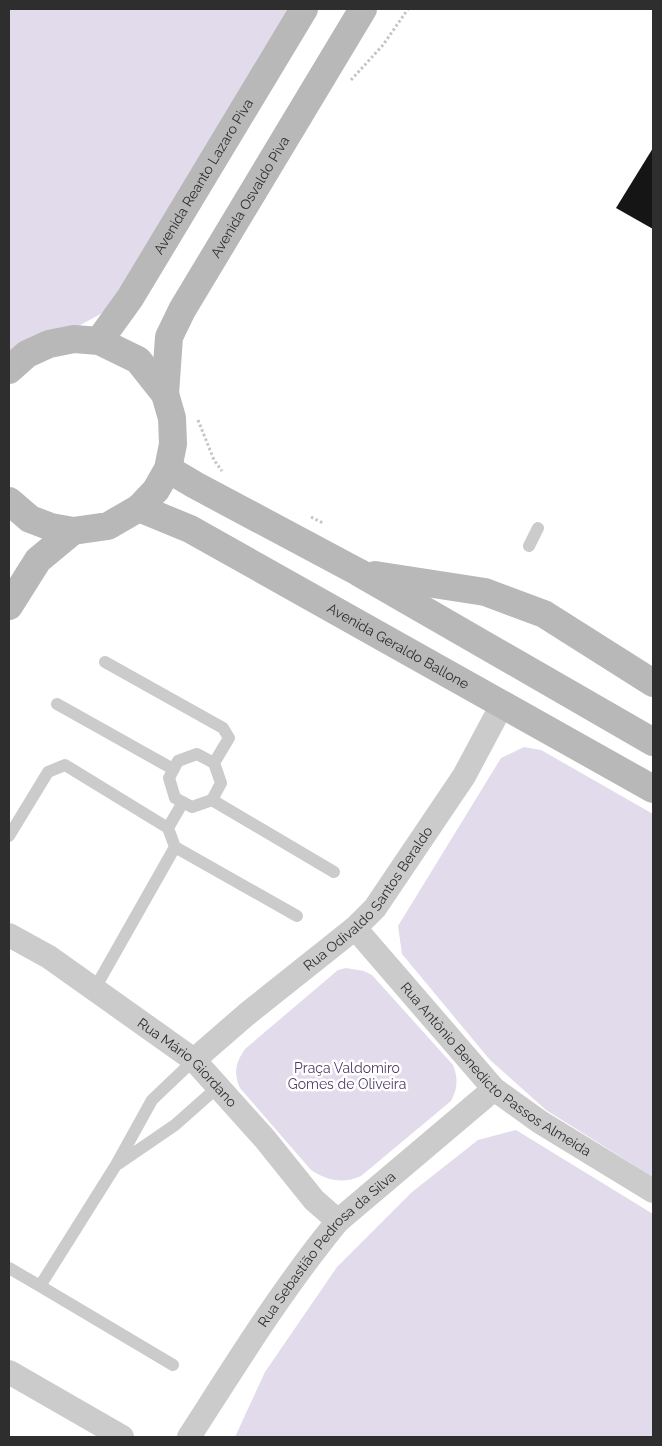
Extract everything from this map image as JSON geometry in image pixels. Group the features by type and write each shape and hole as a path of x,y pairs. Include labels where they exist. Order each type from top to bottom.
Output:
{"street":[{"name":"Avenida Reanto Lazaro Piva","path":"99,341 130,298 304,9"},
{"name":"Avenida Osvaldo Piva","path":"165,394 169,336 182,310 363,9"},
{"path":"9,370 26,354 49,344 74,339 99,341 138,360 165,394 173,427 173,444 168,469 156,490 139,508 108,526 73,531 51,527 30,518 9,501"},
{"path":"168,469 358,572 653,742"},
{"name":"Avenida Geraldo Ballone","path":"139,508 190,529 503,703 653,789"},
{"path":"9,606 38,560 73,531"},
{"path":"358,572 485,592 544,614 653,683"},
{"name":"Rua Odivaldo Santos Beraldo","path":"194,1060 247,1014 355,928 375,908 459,785 503,703"},
{"name":"Rua Antônio Benedicto Passos Almeida","path":"355,928 494,1089 540,1122 653,1191"},
{"name":"Rua Mário Giordano","path":"9,935 49,957 194,1060 265,1139 314,1200 338,1221"},
{"name":"Rua Sebastião Pedrosa da Silva","path":"189,1437 250,1342 320,1243 338,1221 494,1089"},
{"path":"9,1372 122,1437"}],"lane":[{"path":"529,546 538,528"},
{"path":"105,662 223,728 229,738 214,764"},
{"path":"57,704 173,769"},
{"path":"197,754 214,764 221,782 212,800 192,807 175,798 168,778 178,760 197,754"},
{"path":"9,836 48,772 64,765 168,828 175,847 297,916"},
{"path":"212,800 334,872"},
{"path":"168,828 183,802"},
{"path":"94,990 175,847"},
{"path":"40,1286 116,1165 152,1100 194,1060"},
{"path":"116,1165 175,1125 219,1086"},
{"path":"9,1268 173,1365"}],"path":[{"path":"348,83 383,45 408,9"},
{"path":"198,419 214,460 226,477"},
{"path":"307,517 314,517 329,526"}],"green space":[{"path":"9,9 304,9 130,298 27,354 9,380"},
{"path":"524,747 541,750 653,814 653,1177 546,1110 490,1060 402,954 398,926 501,758"},
{"name":"Praça Valdomiro Gomes de Oliveira","path":"346,968 364,971 372,975 453,1065 456,1083 451,1101 361,1176 342,1181 323,1177 311,1170 240,1088 236,1072 239,1058 245,1049 338,970"},
{"path":"516,1130 653,1214 653,1437 235,1437 265,1372 337,1267 412,1192 478,1140"}],"building":[{"path":"653,148 653,229 616,208"}]}
